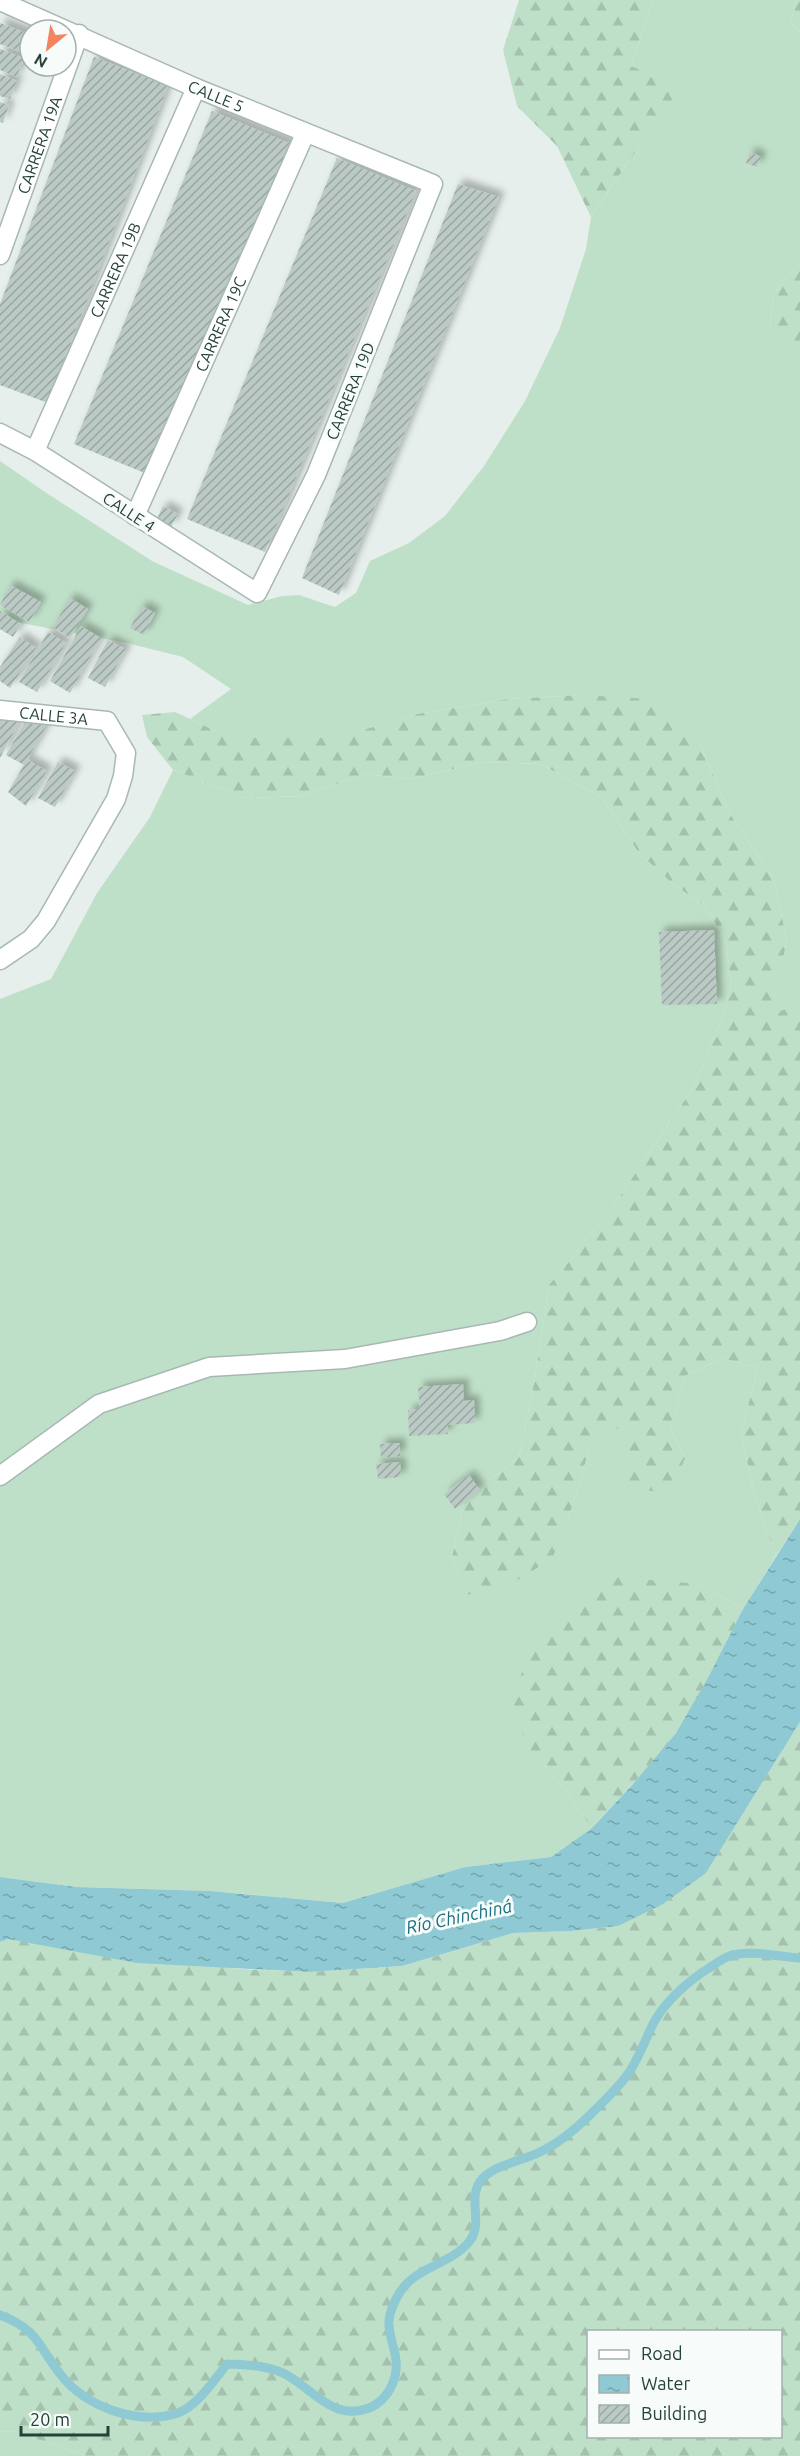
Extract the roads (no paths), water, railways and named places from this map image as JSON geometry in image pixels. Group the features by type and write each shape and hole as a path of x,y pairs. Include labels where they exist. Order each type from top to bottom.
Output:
{"street":[{"name":"CALLE 5","path":"0,1 79,34 196,88 433,184"},
{"name":"CARRERA 19A","path":"0,255 79,34"},
{"name":"CARRERA 19B","path":"36,451 196,88"},
{"name":"CARRERA 19C","path":"135,516 305,134"},
{"name":"CARRERA 19D","path":"256,593 315,475 433,184"},
{"name":"CALLE 4","path":"0,433 36,451 256,593"},
{"name":"CALLE 3A","path":"0,710 106,721 126,753 123,776 116,799 46,921 31,939 0,960"},
{"path":"0,1476 99,1404 209,1367 345,1359 500,1331 527,1322"}],"water":[{"name":"Río Chinchiná","path":"800,1519 800,1722 706,1873 663,1904 618,1926 571,1931 513,1933 402,1966 309,1972 137,1963 8,1939 0,1942 0,1877 76,1887 210,1891 343,1903 465,1867 551,1857 592,1828 676,1733 709,1676 743,1609"}],"waterway":[{"path":"0,2315 31,2333 61,2375 72,2386 98,2405 114,2411 146,2417 178,2413 205,2392 227,2364 256,2366 278,2371 295,2380 324,2402 344,2411 369,2408 386,2395 395,2375 396,2361 389,2321 396,2298 415,2277 453,2256 469,2242 475,2227 475,2193 483,2178 495,2169 555,2144 588,2117 626,2076 637,2059 654,2022 665,2007 678,1992 701,1973 732,1955 757,1953 800,1958"}]}
